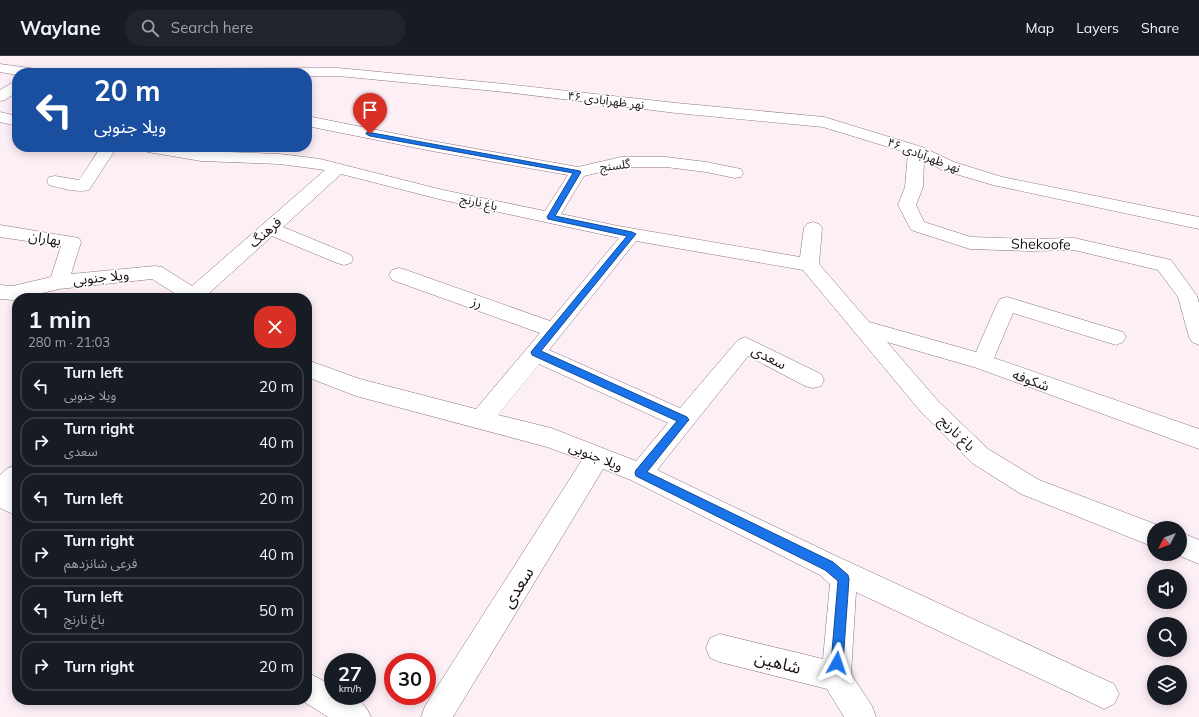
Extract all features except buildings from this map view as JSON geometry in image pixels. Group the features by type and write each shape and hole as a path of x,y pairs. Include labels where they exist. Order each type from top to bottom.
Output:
{"street":[{"name":"نهر ظهرآبادی ۴۶","path":"0,68 12,70"},
{"name":"نهر ظهرآبادی ۴۶","path":"312,75 338,72 505,88 676,108 824,122 916,150 948,166 999,181 1199,223"},
{"path":"0,97 12,89"},
{"path":"0,117 12,120"},
{"name":"گلسنج","path":"312,122 432,146 578,172 621,162 666,162 706,167 735,173"},
{"name":"Shekoofe","path":"916,150 914,186 907,205 917,226 970,243 1030,245 1074,244 1164,264 1187,296 1199,337"},
{"path":"54,181 84,186 106,152"},
{"name":"باغ نارنج","path":"177,152 201,156 280,159 320,164 443,195 632,234 808,265 930,407 980,456 1030,487 1147,531"},
{"name":"فرهنگ","path":"199,293 337,169"},
{"path":"550,217 578,172"},
{"path":"270,228 344,259"},
{"path":"808,265 813,228"},
{"name":"بهاران","path":"0,231 72,242 59,282"},
{"path":"481,420 632,234"},
{"name":"ویلا جنوبی","path":"18,293 59,282 155,272 189,293"},
{"name":"رز","path":"399,275 554,330"},
{"name":"ویلا جنوبی","path":"0,292 12,294"},
{"path":"982,362 1007,304 1116,337"},
{"name":"شکوفه","path":"861,327 982,362 1199,439"},
{"name":"سعدی","path":"640,473 745,345 813,380"},
{"path":"536,352 684,420"},
{"name":"ویلا جنوبی","path":"312,370 356,386 551,438 640,473 829,566 844,579 836,677"},
{"name":"سعدی","path":"436,717 597,457"},
{"path":"0,490 12,479"},
{"path":"0,495 12,503"},
{"path":"1187,547 1199,552"},
{"path":"829,566 1104,694"},
{"name":"شاهین","path":"720,648 836,677"},
{"path":"836,677 861,717"},
{"path":"312,690 356,717"}],"route":[{"path":"370,134 578,172 550,217 632,234 536,352 684,420 640,473 829,566 844,579 837,663"}]}
